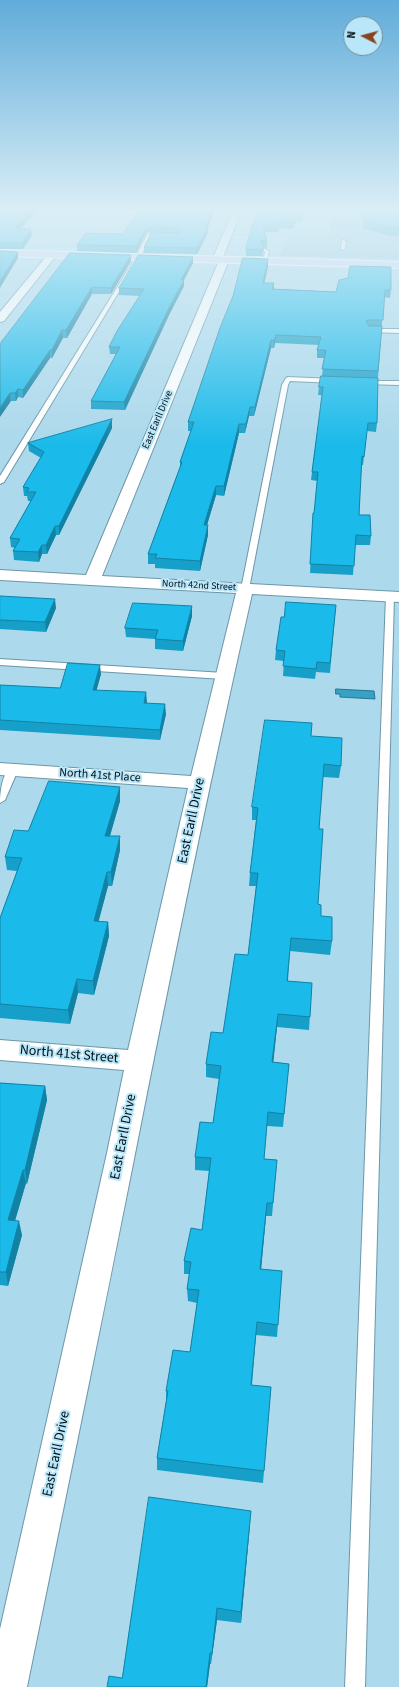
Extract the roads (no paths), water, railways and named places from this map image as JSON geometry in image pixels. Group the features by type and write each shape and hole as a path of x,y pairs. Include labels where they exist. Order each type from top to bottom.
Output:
{"street":[{"path":"0,319 25,288"},
{"name":"East Earll Drive","path":"92,581 197,328 211,288"},
{"name":"North 42nd Street","path":"0,576 394,596"},
{"name":"East Earll Drive","path":"7,1687 139,1061 208,744 245,589"},
{"name":"North 41st Place","path":"6,770 200,783"},
{"name":"North 41st Street","path":"0,1050 139,1061"}],"lane":[{"path":"0,482 119,288"},
{"path":"369,330 399,331"},
{"path":"245,589 285,385 288,380 344,381"},
{"path":"360,382 399,383"},
{"path":"355,1687 394,596"},
{"path":"0,662 224,676"},
{"path":"0,800 6,770"}]}
